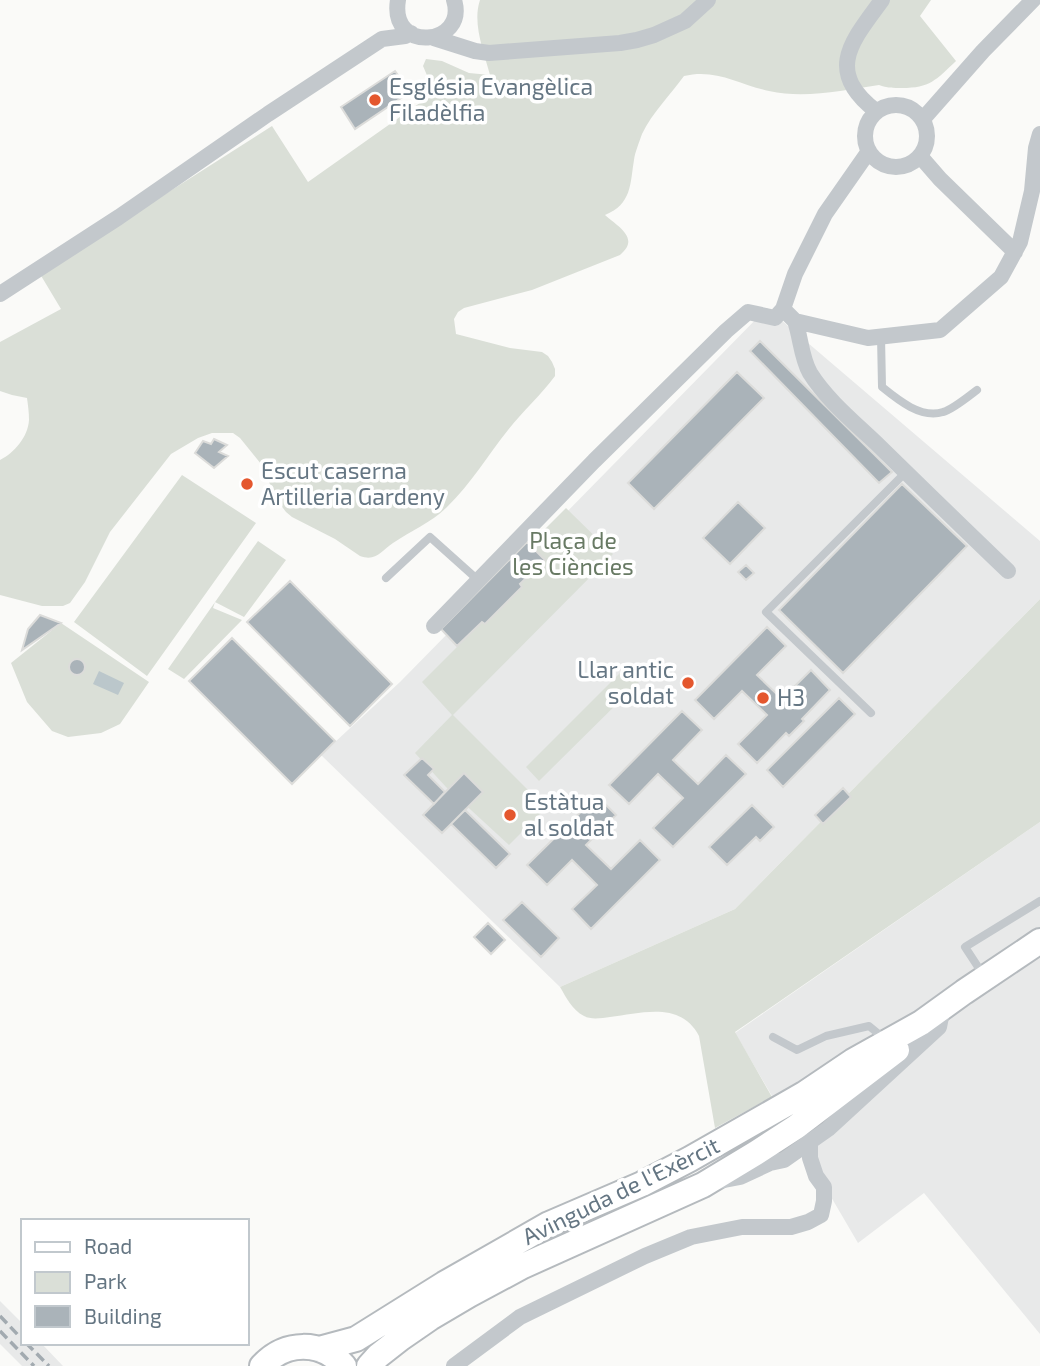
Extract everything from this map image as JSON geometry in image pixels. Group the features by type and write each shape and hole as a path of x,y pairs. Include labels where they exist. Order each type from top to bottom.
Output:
{"main road":[{"name":"Avinguda de l'Exèrcit","path":"262,1366 274,1355 288,1349 303,1346 319,1349 356,1339 549,1224 642,1184 690,1159 920,1024 1040,941"},
{"name":"Avinguda de l'Exèrcit","path":"369,1366 401,1338 469,1295 523,1266 703,1185 786,1133 873,1070 894,1054 920,1024"},
{"path":"319,1349 332,1355 344,1366"}],"street":[{"path":"398,6 399,21 407,31 419,38 434,38 489,53 637,40 685,21 708,0"},
{"path":"876,111 862,99 850,79 847,65 854,39 882,0"},
{"path":"923,119 1033,0"},
{"path":"456,5 460,28 475,51"},
{"path":"434,38 444,33 451,25 456,5"},
{"path":"382,39 398,6"},
{"path":"0,293 119,217 382,39 411,33"},
{"path":"896,104 916,111 923,119 927,128 926,148 913,162 893,167 875,159 869,151 865,132 876,111 896,104"},
{"path":"434,626 594,461 748,312 779,314 795,321 868,338 940,330 1001,278 1015,252 1020,242 1032,191 1040,134"},
{"path":"779,314 795,274 825,214 869,151"},
{"path":"920,156 1015,252"},
{"path":"795,321 808,370 816,381 905,473 1008,571"},
{"path":"784,1160 828,1129 939,1027 943,1007"},
{"path":"454,1366 520,1317 691,1237 742,1227 791,1227 821,1215 824,1187 810,1158 810,1141"},
{"path":"703,1185 740,1177 770,1163 784,1160 800,1163 817,1176"}],"lane":[{"path":"881,336 882,387 901,402 926,413 944,412 977,390"},
{"path":"871,713 766,612 905,473"},
{"path":"386,578 430,537 478,580"},
{"path":"985,978 965,947 1040,901"},
{"path":"773,1037 797,1050 826,1036 869,1026 888,1041"}],"shaded area":[{"path":"767,308 1040,541 1040,599 735,909 560,987 321,755 400,682"},
{"path":"99,671 124,683 118,695 93,684"},
{"path":"1040,822 1040,1334 924,1193 858,1243 735,1033"},
{"path":"0,1301 21,1322 21,1345 43,1345 63,1366 22,1366 0,1344"}],"green space":[{"path":"480,0 931,0 920,16 956,61 938,78 912,88 879,85 811,94 769,91 707,74 684,76 656,111 642,134 625,199 605,215 625,233 628,238 626,249 620,255 532,290 464,308 458,312 454,319 456,334 510,348 542,352 552,362 555,376 514,423 456,498 435,517 378,555 370,558 360,556 335,539 292,517 277,500 261,464 240,438 233,433 212,433 171,454 110,532 85,582 70,603 63,606 42,606 0,595 0,460 19,444 29,420 27,398 0,391 0,342 61,309 40,274 272,126 308,182 431,95 432,87 423,66 426,59 442,61 469,73 490,75 478,28"},
{"path":"182,475 256,523 147,676 74,622"},
{"name":"Plaça de les Ciències","path":"566,508 613,554 453,715 546,808 509,845 446,787 415,753 452,715 422,682 482,622 522,587 520,584 544,560 529,545"},
{"path":"258,541 286,560 244,617 215,602"},
{"path":"1040,599 1040,822 735,1032 772,1097 715,1128 699,1036 691,1025 682,1018 660,1012 587,1017 573,1007 560,987 735,909"},
{"path":"215,602 213,608 242,620 184,679 168,669"},
{"path":"61,623 149,682 120,724 101,733 68,737 52,731 27,702 11,663"},
{"path":"625,668 639,682 539,781 526,767"}],"building":[{"name":"Església Evangèlica Filadèlfia","path":"395,71 410,92 355,129 341,107"},
{"path":"760,341 892,472 879,483 750,351"},
{"path":"737,372 764,398 654,509 628,483"},
{"path":"214,439 227,445 219,452 228,456 214,468 195,453 203,441 211,444"},
{"path":"902,484 967,546 843,673 779,610"},
{"path":"738,502 765,528 730,564 703,538"},
{"path":"527,542 545,560 485,624 482,622 457,646 441,629"},
{"path":"746,565 754,573 746,580 738,572"},
{"path":"290,581 392,684 350,726 247,622"},
{"path":"40,615 61,623 22,650 28,629"},
{"path":"767,627 786,646 757,675 782,699 811,670 830,690 789,736 786,733 757,763 738,744 767,715 742,691 714,719 695,700"},
{"path":"232,638 335,741 292,784 189,681"},
{"path":"77,659 85,667 77,675 69,667"},
{"path":"839,698 855,714 783,787 767,770"},
{"path":"682,711 702,730 673,760 698,784 726,755 746,774 673,847 653,828 683,798 658,774 629,804 609,785"},
{"path":"422,758 434,769 428,775 445,792 434,804 404,775"},
{"path":"464,773 483,792 442,833 423,815"},
{"path":"843,788 851,797 823,824 815,815"},
{"path":"597,796 616,815 586,845 611,869 640,840 660,860 591,929 572,909 597,885 572,860 547,885 527,865"},
{"path":"752,805 774,827 760,841 756,837 727,865 709,847"},
{"path":"465,810 510,854 496,868 451,824"},
{"path":"522,902 559,938 541,957 503,920"},
{"path":"488,923 505,940 491,954 474,937"}],"railway":[{"path":"0,1316 20,1337"},
{"path":"0,1331 34,1366"},
{"path":"28,1345 49,1366"}],"place":[{"name":"Església Evangèlica Filadèlfia","path":"375,100"},
{"name":"Escut caserna Artilleria Gardeny","path":"247,484"},
{"name":"Llar antic soldat","path":"688,683"},
{"name":"H3","path":"763,698"},
{"name":"Estàtua al soldat","path":"510,815"}]}
